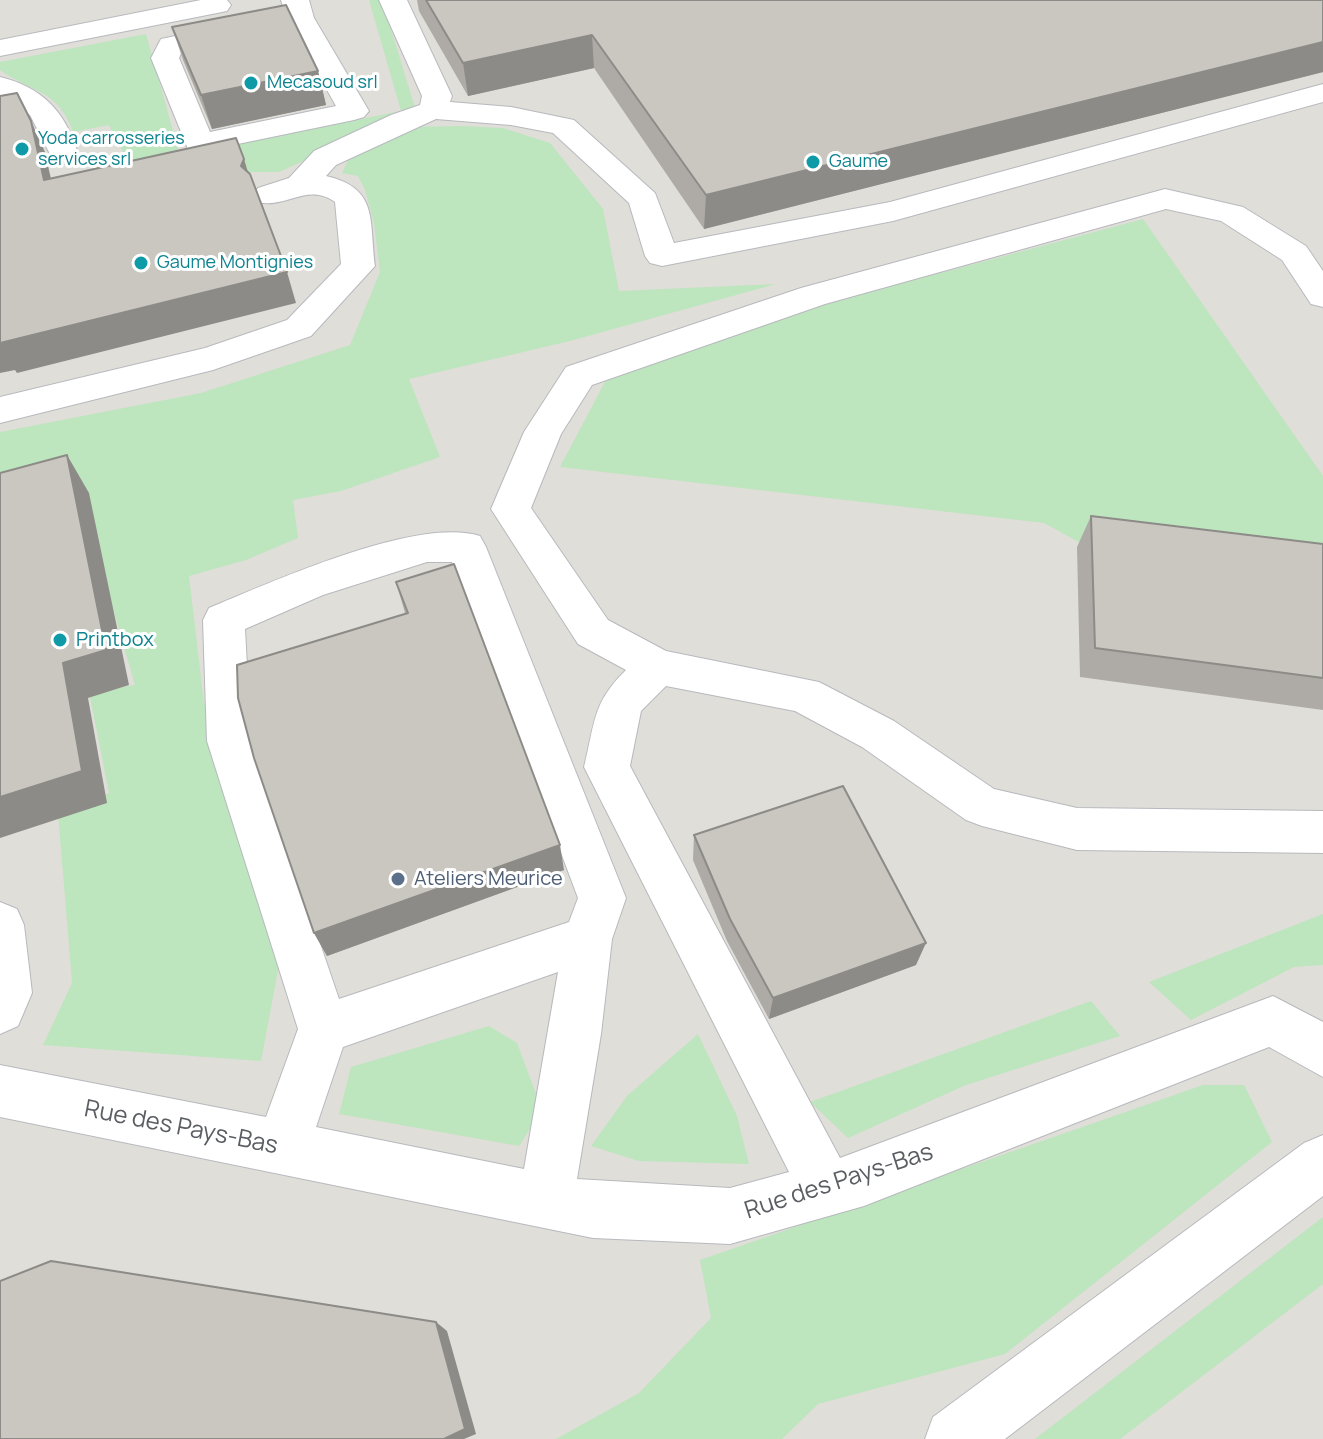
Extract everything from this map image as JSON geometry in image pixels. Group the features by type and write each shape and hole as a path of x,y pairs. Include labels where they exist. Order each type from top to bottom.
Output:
{"street":[{"path":"0,48 244,0"},
{"path":"393,0 437,96 434,110"},
{"path":"0,23 86,9 88,30"},
{"path":"297,9 354,111 199,143 165,58 171,45 297,9"},
{"path":"0,86 19,92 43,108 56,128 62,150"},
{"path":"301,184 325,158 402,121 434,110 511,116 563,126 644,200 662,256 893,211 1323,93"},
{"path":"0,410 213,358 299,328 358,266 350,198 333,184 301,184 269,195"},
{"path":"1323,296 1294,253 1232,214 1165,199 813,296 579,376 543,432 511,509 593,632 658,667 804,695 878,734 982,806 1077,829 1323,832"},
{"path":"282,1148 324,1029 229,741 224,620 310,583 427,547 466,547 602,898 587,939 575,1034 546,1201"},
{"path":"658,667 621,703 607,767 827,1189"},
{"path":"0,925 7,993 0,1009"},
{"path":"324,1029 587,939"},
{"name":"Rue des Pays-Bas","path":"0,1091 593,1210 730,1216 864,1179 1273,1021 1323,1051"},
{"path":"955,1439 1323,1162"}],"shaded area":[{"path":"0,0 1323,0 1323,1439 0,1439"}],"green space":[{"path":"369,0 382,0 416,111 279,172 0,189 128,161 109,125 73,132 60,107 0,70 0,62 146,34 180,156 401,111"},
{"path":"408,127 503,128 550,143 603,209 619,291 776,284 570,341 409,379 440,457 341,491 293,500 298,538 246,560 189,576 204,703 219,719 279,965 261,1061 43,1045 72,983 58,813 109,793 89,692 135,685 109,595 0,518 0,432 201,393 350,345 380,272 374,223 365,190 358,176 342,173 348,160"},
{"path":"1143,219 1323,476 1323,577 1090,548 1044,523 560,467 608,376 802,310"},
{"path":"1323,914 1323,965 1294,967 1191,1020 1149,982"},
{"path":"1091,1001 1120,1036 966,1085 848,1138 810,1102"},
{"path":"489,1026 517,1043 542,1110 519,1146 339,1114 351,1067"},
{"path":"698,1034 737,1116 749,1164 639,1161 591,1146 627,1096"},
{"path":"1203,1085 1244,1085 1272,1142 1005,1354 818,1404 782,1439 556,1439 639,1393 711,1318 700,1260"},
{"path":"1323,1217 1323,1284 1120,1439 1035,1439"}],"building":[{"name":"Gaume","path":"426,0 1323,0 1323,42 706,195 592,35 463,63"},
{"path":"286,5 318,71 201,95 172,27"},
{"name":"Gaume Montignies","path":"17,93 31,121 44,180 236,138 244,159 241,166 250,174 287,272 0,343 0,96"},
{"name":"Printbox","path":"67,455 106,650 63,663 82,771 0,797 0,473"},
{"path":"1091,516 1323,544 1323,678 1095,648"},
{"path":"454,564 560,845 314,933 254,758 238,698 237,665 408,613 396,582"},
{"path":"843,786 926,943 773,998 730,919 694,835"},
{"path":"51,1261 436,1322 465,1429 444,1439 0,1439 0,1281"}],"place":[{"name":"Mecasoud srl","path":"251,83"},
{"name":"Yoda carrosseries services srl","path":"22,149"},
{"name":"Gaume","path":"813,162"},
{"name":"Gaume Montignies","path":"141,263"},
{"name":"Printbox","path":"60,640"},
{"name":"Ateliers Meurice","path":"398,879"}]}
